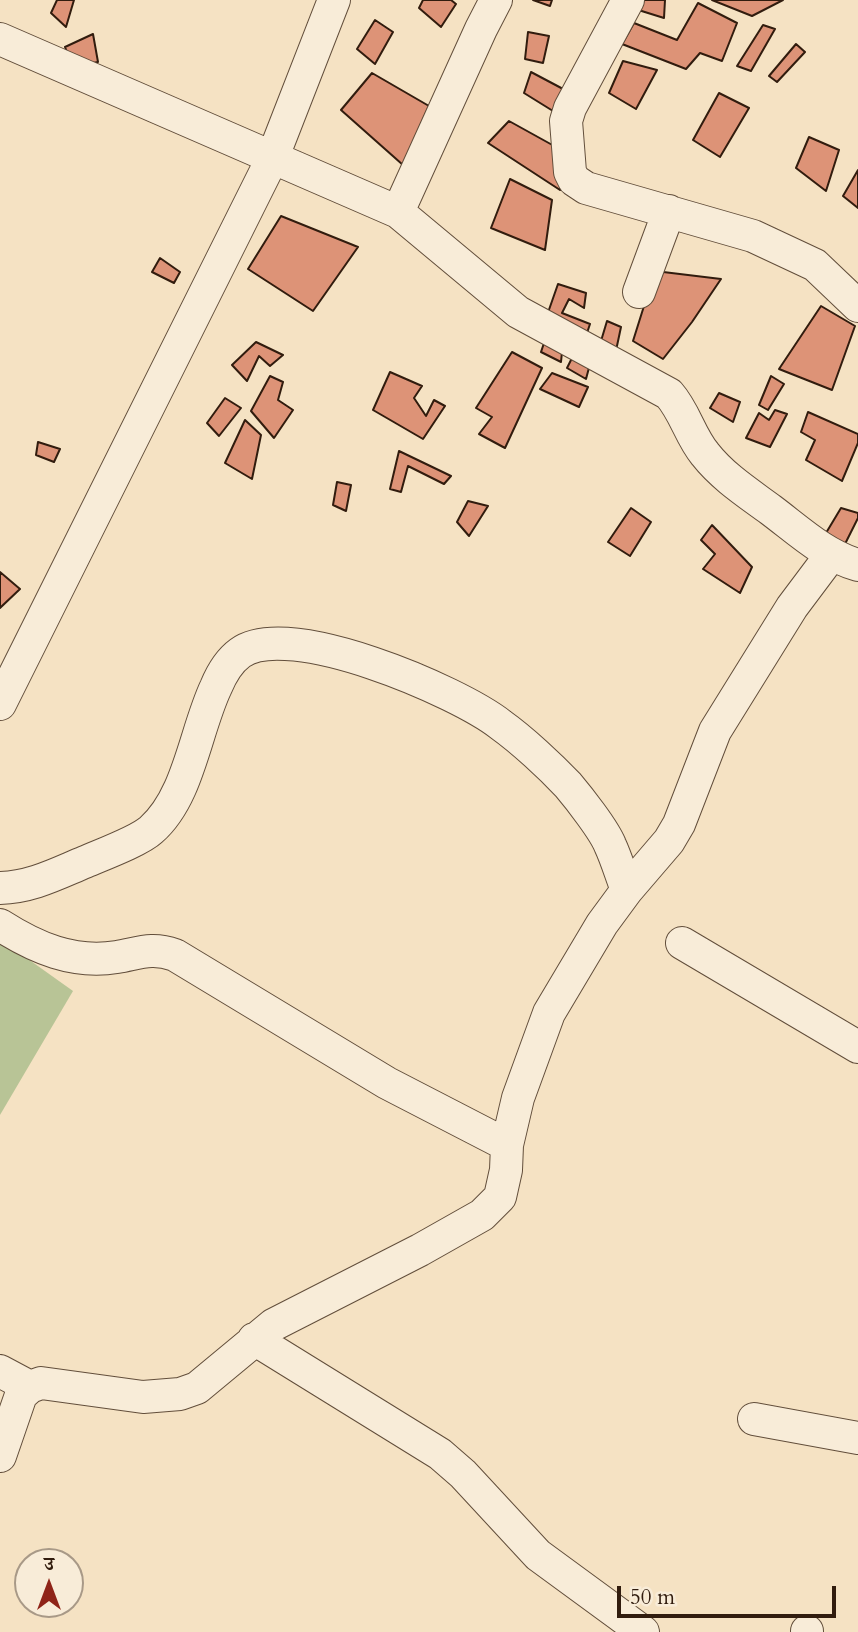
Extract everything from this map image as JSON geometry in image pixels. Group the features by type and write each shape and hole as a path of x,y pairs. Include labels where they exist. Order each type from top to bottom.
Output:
{"street":[{"path":"0,704 272,159 334,0"},
{"path":"398,212 496,0"},
{"path":"628,0 568,115 566,141 570,172 574,180 586,188 753,236 815,265 853,292"},
{"path":"0,1456 21,1395 30,1387 41,1383 143,1397 180,1394 197,1388 273,1325 420,1250 482,1215 500,1197 506,1170 507,1145 518,1098 549,1013 602,924 669,841 679,824 715,731 792,607 850,557 730,480 706,456 692,435 677,403 669,394 518,312 398,212 1,41"},
{"path":"639,292 669,211"},
{"path":"0,888 23,887 97,857 150,831 172,805 208,703 222,675 238,654 249,648 263,643 284,643 334,651 380,666 446,694 500,724 568,786 610,843 627,890"},
{"path":"0,925 45,950 74,957 103,958 149,950 175,956 387,1083 507,1145"},
{"path":"682,943 858,1047"},
{"path":"254,1339 440,1454 463,1474 538,1555 643,1632"},
{"path":"0,1371 30,1387"},
{"path":"754,1419 858,1438"}],"green space":[{"path":"0,939 73,991 0,1115"}],"building":[{"path":"57,0 74,0 66,27 51,13"},
{"path":"423,0 451,0 456,4 441,27 419,8"},
{"path":"533,0 552,0 550,6"},
{"path":"635,0 665,0 664,18 632,8"},
{"path":"712,0 783,0 752,16"},
{"path":"698,3 737,23 722,61 700,53 686,69 622,44 634,23 677,40"},
{"path":"375,20 393,32 375,64 357,49"},
{"path":"763,25 775,29 751,71 737,66"},
{"path":"528,32 549,36 543,63 525,59"},
{"path":"93,34 98,62 73,67 65,47"},
{"path":"796,44 805,52 777,82 769,76"},
{"path":"623,61 657,70 636,109 609,93"},
{"path":"531,72 565,90 553,111 524,93"},
{"path":"372,73 429,106 403,165 341,110"},
{"path":"719,93 749,108 720,157 693,140"},
{"path":"509,121 565,152 560,190 488,143"},
{"path":"809,137 839,150 826,191 796,168"},
{"path":"858,170 858,208 843,196"},
{"path":"510,179 552,200 545,250 491,228"},
{"path":"281,216 358,247 313,311 248,269"},
{"path":"160,258 180,272 174,283 152,272"},
{"path":"655,271 721,279 663,359 633,341"},
{"path":"558,284 586,293 584,308 569,299 562,313 590,324 583,345 544,324"},
{"path":"821,306 855,326 832,390 779,369"},
{"path":"607,321 621,327 614,360 598,351"},
{"path":"256,342 283,355 270,366 259,356 247,381 232,365"},
{"path":"544,343 562,352 561,362 541,352"},
{"path":"512,352 542,368 505,448 479,434 492,417 476,408"},
{"path":"573,356 590,364 586,379 567,368"},
{"path":"390,372 422,386 414,398 426,416 434,400 445,406 423,439 373,410"},
{"path":"552,373 588,387 579,407 540,389"},
{"path":"270,376 283,382 278,400 293,410 274,438 251,411"},
{"path":"771,376 784,384 768,410 759,405"},
{"path":"719,393 740,402 733,422 710,408"},
{"path":"225,398 241,408 219,436 207,423"},
{"path":"775,410 787,414 770,447 746,438 759,413 769,420"},
{"path":"808,412 858,434 858,443 842,481 806,460 815,440 801,432"},
{"path":"245,420 261,435 252,479 225,463"},
{"path":"38,442 60,449 54,462 36,455"},
{"path":"399,451 451,476 444,484 408,466 401,492 390,489"},
{"path":"337,482 351,485 346,511 333,505"},
{"path":"468,501 488,506 469,536 457,522"},
{"path":"631,508 651,522 630,556 608,542"},
{"path":"841,508 858,513 844,546 826,533"},
{"path":"712,525 752,567 740,593 703,569 715,554 701,540"},
{"path":"0,572 20,589 0,608"}]}
